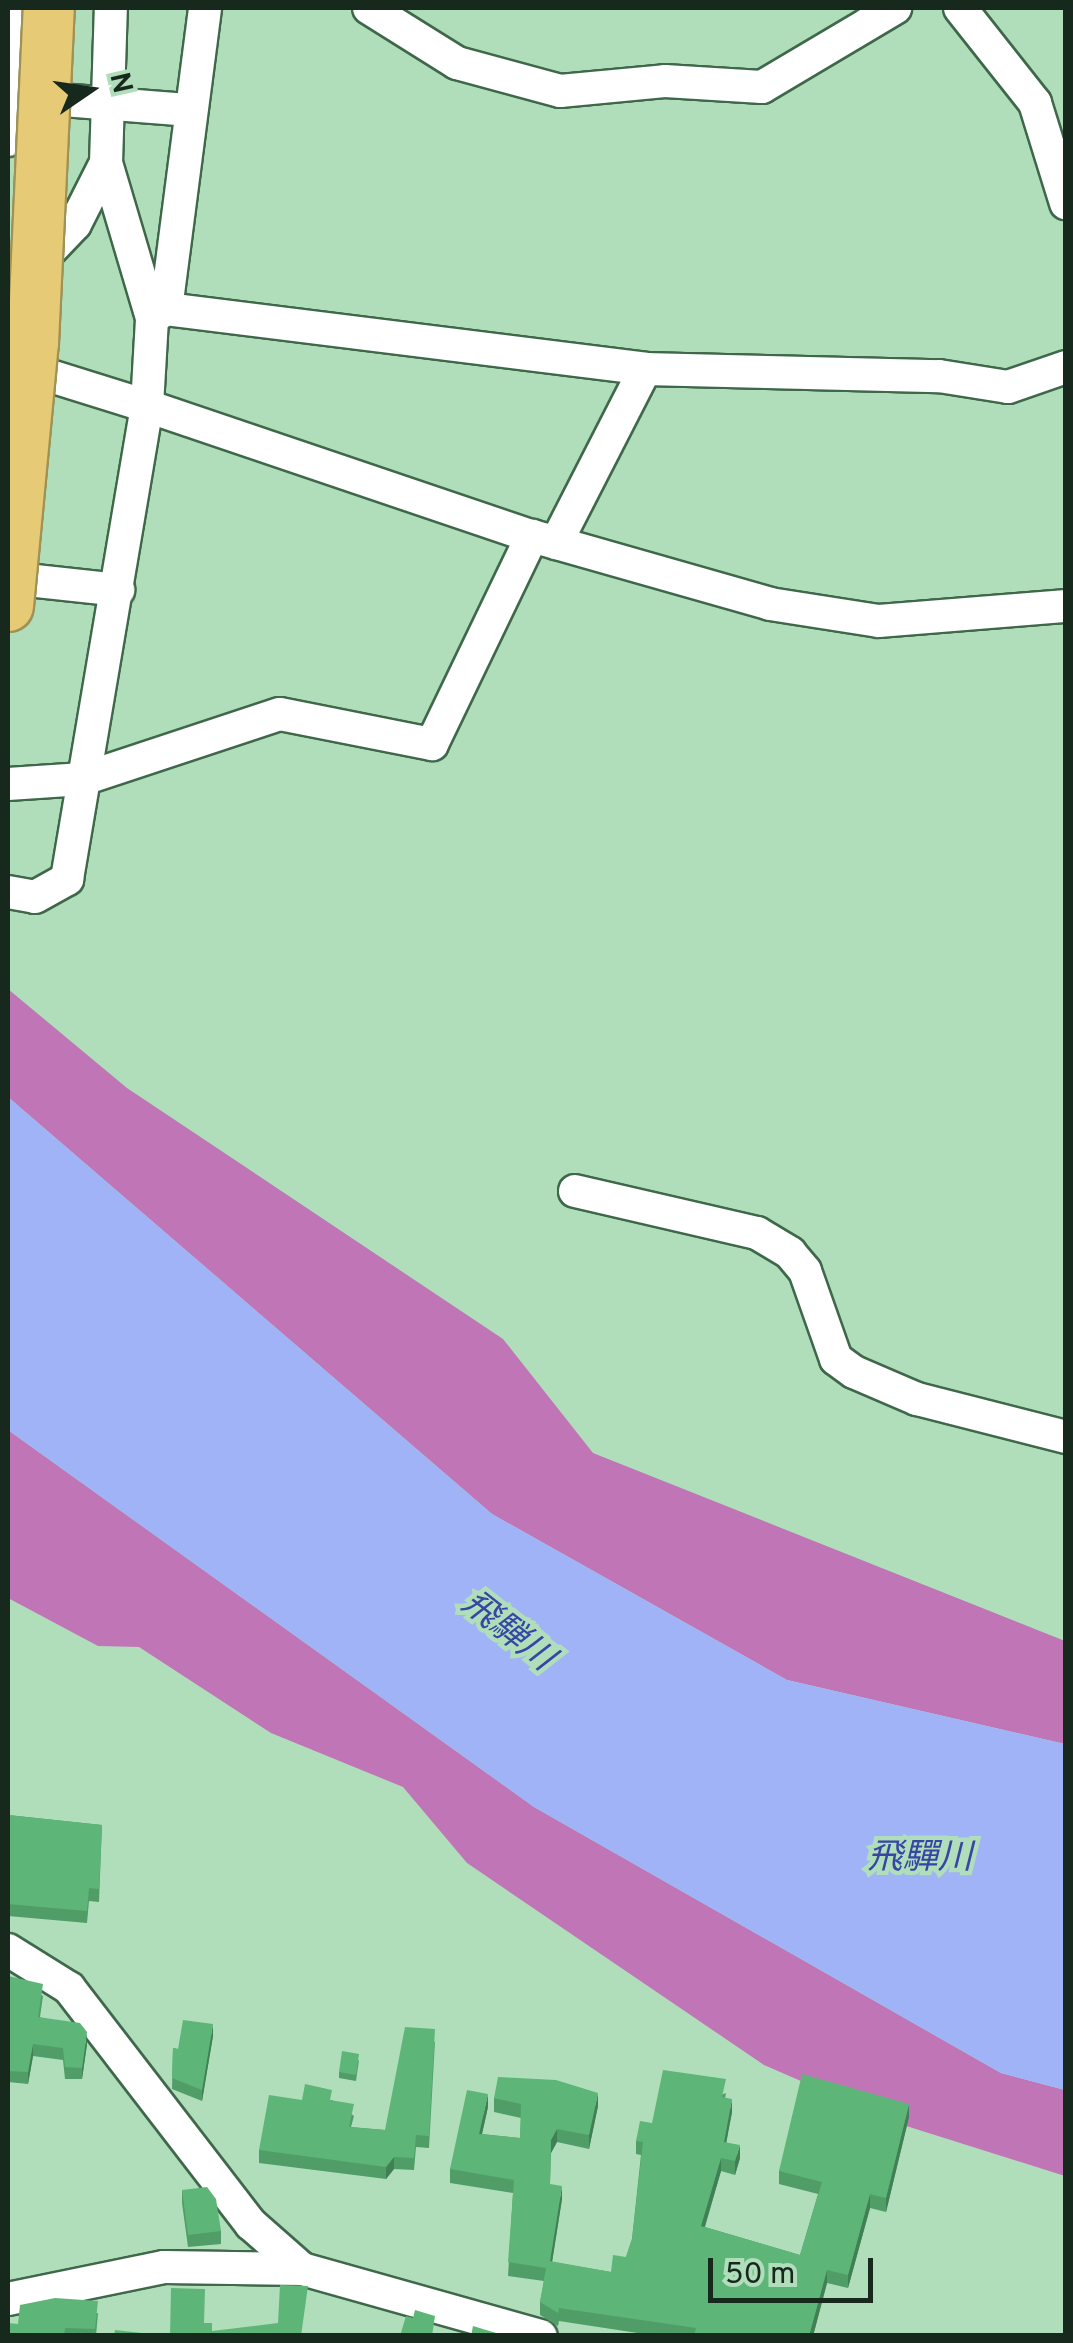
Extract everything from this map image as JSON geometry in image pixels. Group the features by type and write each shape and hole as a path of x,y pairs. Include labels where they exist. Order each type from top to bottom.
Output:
{"highway":[{"path":"8,606 32,343 48,8"}],"street":[{"path":"8,140 19,8"},
{"path":"111,8 106,163 159,314"},
{"path":"8,892 35,897 67,878 118,590 205,8"},
{"path":"369,8 457,63 560,90 665,81 762,87 895,8"},
{"path":"960,8 1035,103 1066,203"},
{"path":"10,96 190,110"},
{"path":"9,295 74,224 106,163"},
{"path":"159,314 645,369 940,376 1008,387 1066,367"},
{"path":"8,362 544,540 838,618 974,616 1066,606"},
{"path":"8,784 83,780 280,714 432,744 544,540 645,369"},
{"path":"8,578 118,590"},
{"path":"575,1190 756,1234 790,1253 805,1271 836,1359 854,1372 917,1399 1066,1437"},
{"path":"8,1950 69,1988 251,2224 302,2269"},
{"path":"8,2299 164,2267 302,2269 541,2336"}],"shaded area":[{"path":"8,989 127,1088 503,1339 593,1453 1065,1641 1065,1744 787,1680 492,1514 8,1097"},
{"path":"8,1430 534,1807 1001,2073 1065,2090 1065,2176 900,2124 764,2065 467,1863 403,1787 271,1733 139,1647 98,1646 8,1598"}],"water":[{"name":"飛驒川","path":"8,1097 492,1514 787,1680 1065,1744 1065,2090 1001,2073 534,1807 8,1430"}],"building":[{"path":"8,1815 102,1825 99,1889 89,1888 87,1911 8,1904"},
{"path":"8,1976 43,1984 38,2017 80,2023 87,2032 82,2068 65,2067 63,2048 33,2044 28,2072 8,2071"},
{"path":"183,2020 213,2024 202,2090 172,2078 173,2048 178,2049"},
{"path":"405,2027 435,2029 429,2136 416,2135 414,2158 394,2157 386,2167 259,2150 269,2095 302,2100 305,2084 332,2090 330,2100 354,2104 349,2127 385,2130"},
{"path":"342,2051 359,2054 356,2075 339,2072"},
{"path":"663,2070 726,2079 722,2097 732,2099 724,2142 740,2145 735,2161 721,2158 701,2226 800,2255 822,2182 779,2171 802,2074 909,2104 886,2198 870,2194 848,2275 827,2270 809,2336 694,2336 696,2328 559,2308 558,2313 540,2302 546,2268 508,2262 514,2180 450,2169 467,2090 488,2094 479,2134 520,2138 521,2104 494,2098 498,2077 556,2080 598,2093 589,2135 557,2129 551,2140 550,2184 562,2186 550,2261 611,2272 613,2255 626,2257 632,2239 643,2142 636,2141 640,2121 652,2123"},
{"path":"207,2187 216,2199 221,2231 188,2235 182,2190"},
{"path":"280,2285 308,2286 301,2336 170,2336 171,2288 205,2289 204,2323 212,2323 212,2331 278,2323"},
{"path":"55,2298 98,2301 95,2329 65,2328 64,2336 8,2336 8,2323 18,2324 20,2305"},
{"path":"415,2310 435,2316 432,2336 400,2336 406,2316 413,2318"},
{"path":"473,2326 506,2336 471,2336"},
{"path":"115,2330 169,2336 114,2336"}],"water label":[{"name":"飛騨川","path":"507,1632"}]}
